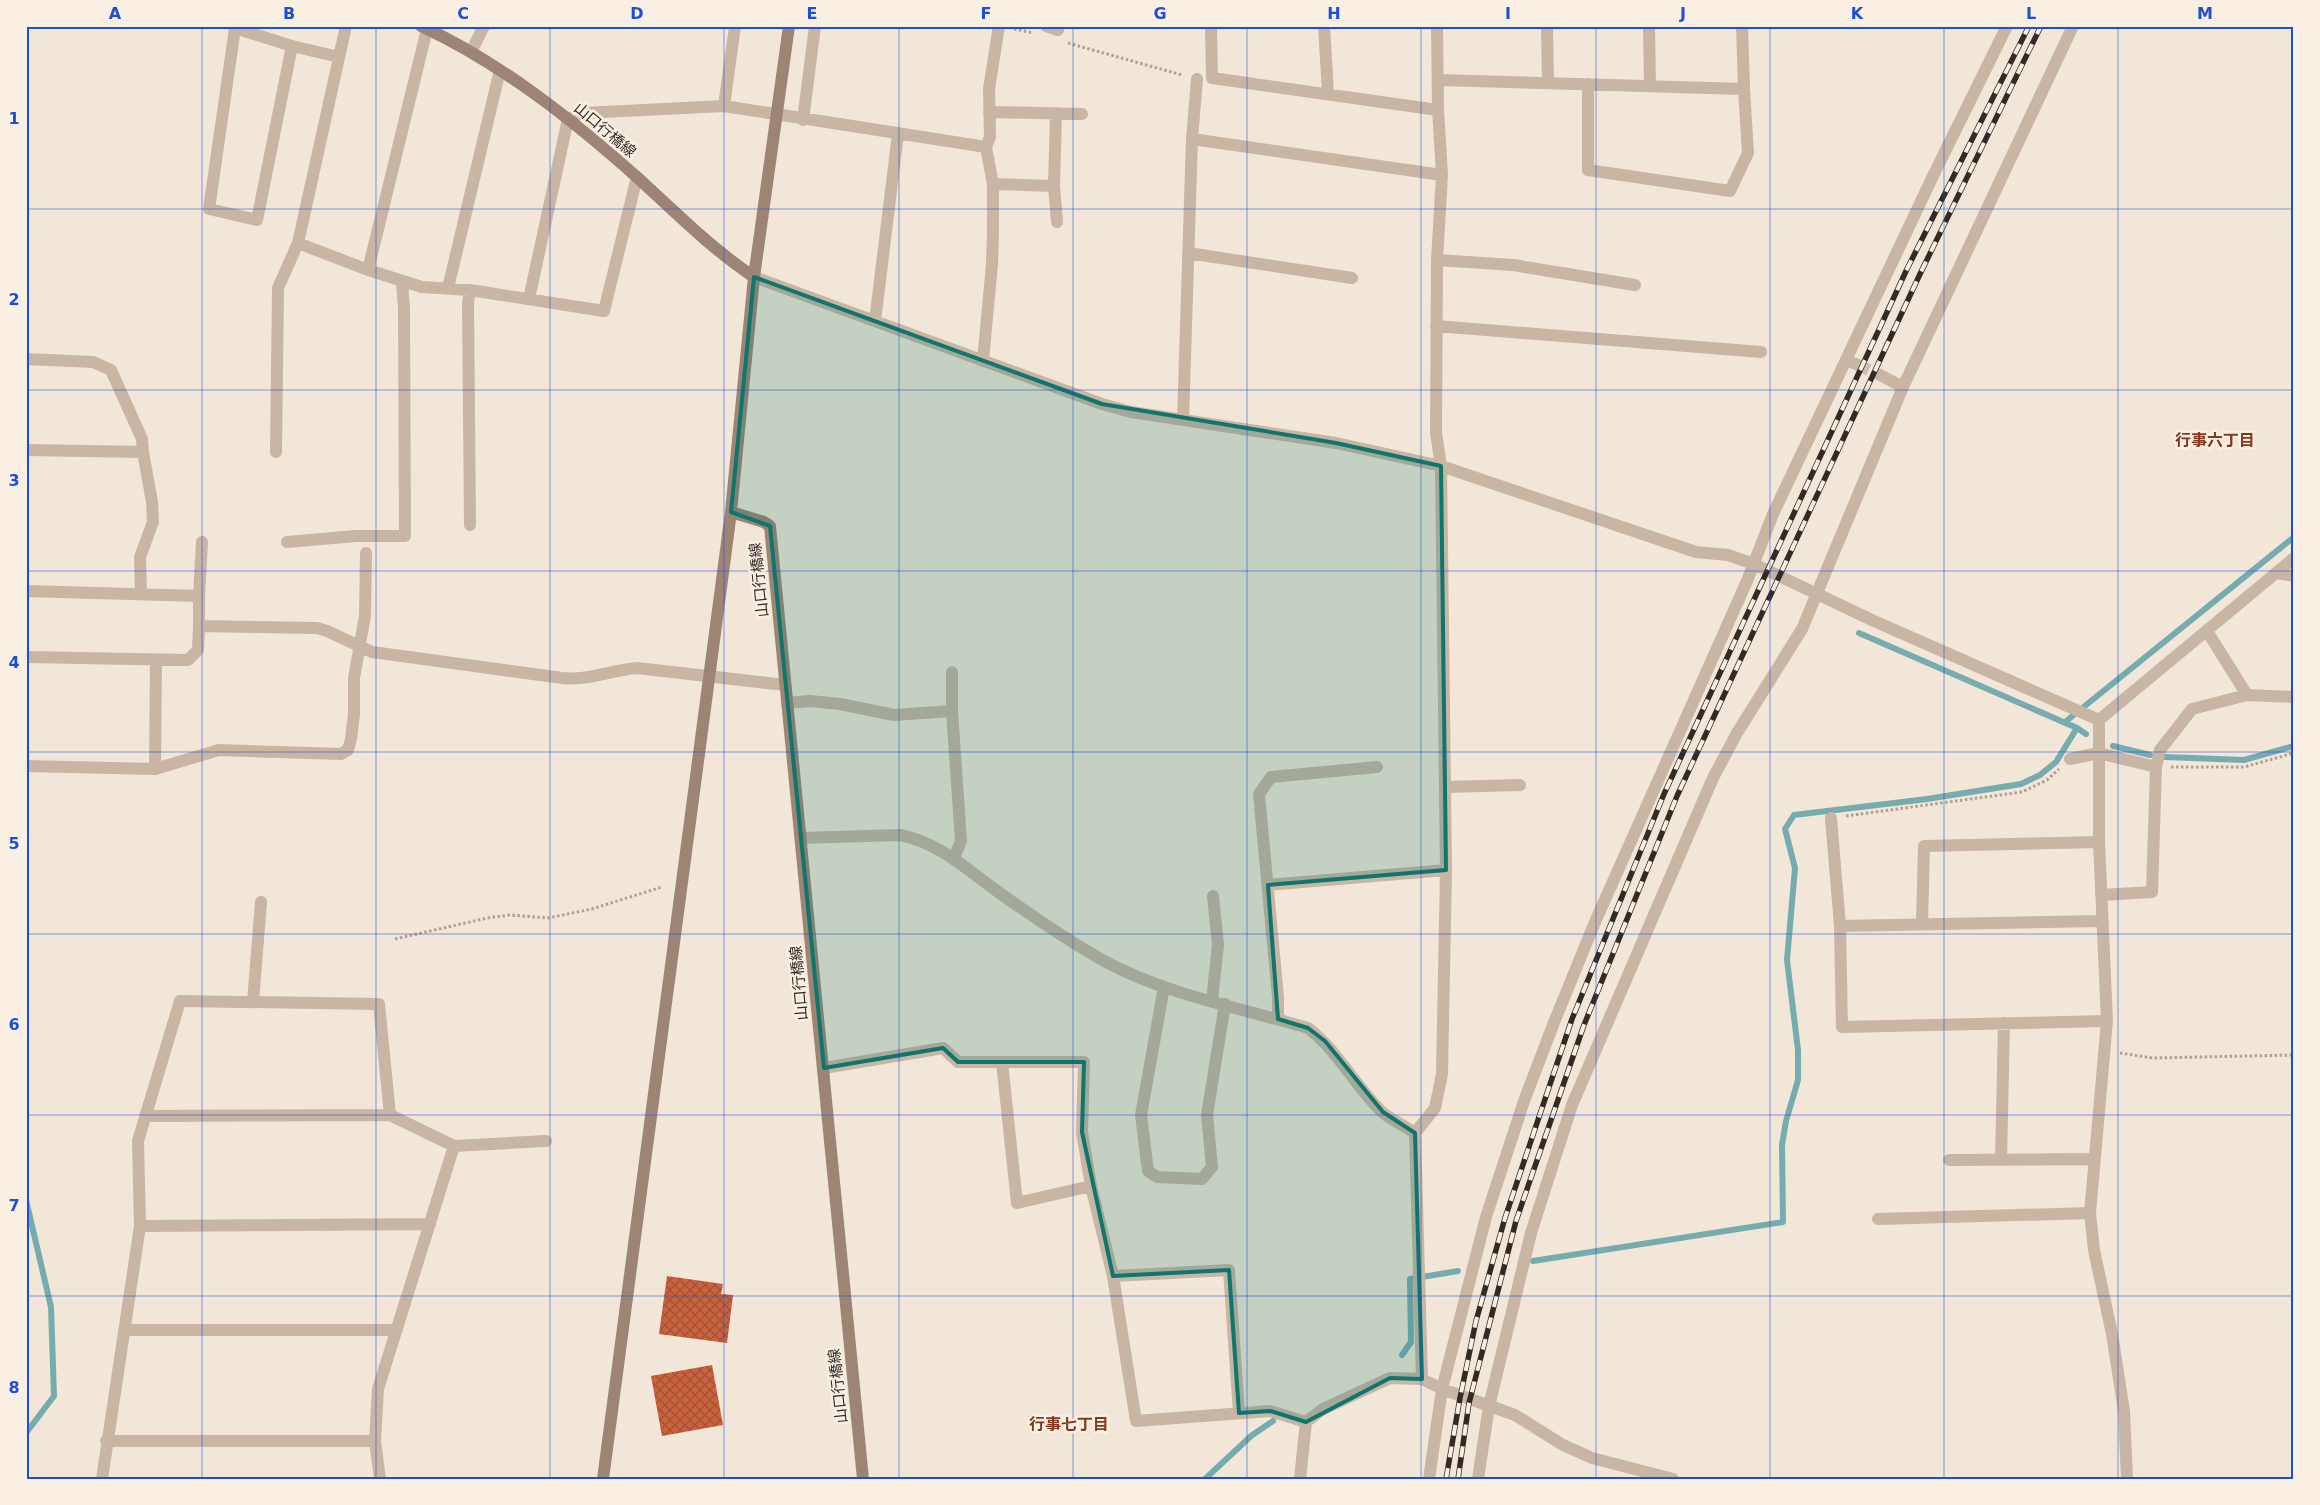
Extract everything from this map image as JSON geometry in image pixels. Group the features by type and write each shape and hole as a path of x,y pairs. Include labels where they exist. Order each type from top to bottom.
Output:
{"main road":[{"name":"山口行橋線","path":"603,1479 731,512 754,277 788,26"},
{"name":"山口行橋線","path":"424,28 471,52 500,70 568,119 637,177 728,260 754,277"},
{"name":"山口行橋線","path":"731,512 764,522 770,526 863,1479"}],"street":[{"path":"276,452 278,288 298,243 346,26"},
{"path":"471,52 484,26"},
{"path":"724,106 736,26"},
{"path":"802,120 814,26"},
{"path":"1044,31 1058,30 1058,26"},
{"path":"1210,26 1212,78 1438,110"},
{"path":"1324,26 1328,93"},
{"path":"1422,1379 1415,1133 1435,1108 1442,1074 1446,870 1441,466 1436,433 1437,260 1442,175 1438,110 1437,26"},
{"path":"1547,26 1548,83"},
{"path":"1650,26 1650,86"},
{"path":"1588,84 1588,170 1730,190 1748,153 1742,26"},
{"path":"1429,1479 1442,1389 1486,1217 1524,1101 1550,1033 1595,922 1754,564 1773,514 1932,176 2008,26"},
{"path":"1478,1479 1489,1406 1531,1233 1572,1106 1713,778 1737,733 1802,629 1904,387 2073,26"},
{"path":"983,361 992,264 993,184 986,147 990,137 989,89 999,27"},
{"path":"292,46 257,220 209,209 235,28 292,46 339,57"},
{"path":"368,270 424,28"},
{"path":"448,288 500,70"},
{"path":"1183,420 1192,138 1197,79"},
{"path":"1438,80 1744,89"},
{"path":"529,299 568,119 583,112 724,106 802,120 986,147"},
{"path":"989,112 1082,114"},
{"path":"1056,113 1054,186 1057,222"},
{"path":"875,321 898,134"},
{"path":"1192,138 1442,175"},
{"path":"298,243 368,270 422,287 470,290 604,311 637,177"},
{"path":"993,184 1054,186"},
{"path":"1188,253 1352,278"},
{"path":"1437,260 1513,265 1635,285"},
{"path":"754,277 1102,404 1132,412 1336,443 1441,466 1696,552 1728,555 1754,564 1874,621 2099,720"},
{"path":"287,542 356,536 405,536 404,310 402,282"},
{"path":"470,290 468,303 470,525"},
{"path":"1436,326 1761,352"},
{"path":"26,358 93,362 111,370 142,439 152,502 153,522 140,557 141,594"},
{"path":"1846,360 1858,366"},
{"path":"1880,375 1904,387"},
{"path":"26,450 143,452"},
{"path":"26,658 188,660 198,650 202,542"},
{"path":"26,766 155,769 219,750 341,754 348,750 351,739 354,678 365,616 366,553"},
{"path":"2099,720 2294,558"},
{"path":"2276,573 2294,576"},
{"path":"26,591 199,596"},
{"path":"199,626 317,628 372,652 576,679 596,677 625,669 637,668 785,685"},
{"path":"2207,630 2247,695"},
{"path":"155,769 156,660"},
{"path":"952,672 952,711 962,841 954,858"},
{"path":"2101,895 2152,892 2156,767 2160,750 2192,709 2247,695 2294,697"},
{"path":"787,702 810,701 840,704 894,716 952,711"},
{"path":"2099,720 2099,842 2107,1021 2090,1214 2096,1259 2112,1334 2124,1411 2127,1479"},
{"path":"2070,759 2099,753 2156,767"},
{"path":"1278,1019 1278,997 1259,794 1271,777 1377,767"},
{"path":"1445,787 1520,786"},
{"path":"1831,818 1840,926 1842,1027 2107,1021"},
{"path":"801,838 900,835 929,843 954,858 1024,910 1127,972 1164,987 1308,1028 1326,1041 1343,1066 1383,1112 1415,1133"},
{"path":"1922,924 1924,846 2099,842"},
{"path":"1268,885 1446,870"},
{"path":"1164,987 1141,1115 1148,1171 1157,1177 1202,1179 1212,1167 1207,1115 1219,1002 1218,944 1213,896"},
{"path":"254,1002 261,902"},
{"path":"1840,926 2102,921"},
{"path":"102,1479 106,1441 140,1226 138,1141 180,1001 379,1004 390,1114"},
{"path":"2001,1160 2004,1023"},
{"path":"824,1068 943,1048 958,1062 1084,1062 1082,1132 1091,1186 1113,1276 1136,1421 1270,1411 1306,1422"},
{"path":"1002,1062 1018,1203 1091,1186"},
{"path":"145,1116 390,1114 454,1146 546,1141"},
{"path":"380,1479 375,1441 378,1389 454,1146"},
{"path":"1948,1160 2094,1159"},
{"path":"1878,1219 2090,1214"},
{"path":"140,1226 430,1224"},
{"path":"1113,1276 1229,1270 1239,1413"},
{"path":"124,1330 397,1330"},
{"path":"1300,1479 1306,1422 1323,1410 1390,1378 1422,1379 1442,1389 1515,1415 1563,1445 1592,1458 1673,1479"},
{"path":"106,1441 375,1441"}],"path":[{"path":"999,27 1044,31"},
{"path":"1060,41 1197,79"},
{"path":"2156,767 2244,767 2294,753"},
{"path":"1831,818 2022,792 2047,780 2070,759"},
{"path":"395,939 486,918 510,915 548,918 592,909 662,887"},
{"path":"2104,1051 2153,1058 2294,1055"}],"highlighted area":[{"path":"754,277 1102,404 1336,443 1441,466 1446,870 1268,885 1278,1019 1308,1028 1325,1041 1383,1112 1415,1133 1422,1379 1390,1378 1306,1422 1270,1411 1239,1413 1229,1270 1113,1276 1082,1132 1084,1062 958,1062 943,1048 824,1068 770,526 731,512"}],"building":[{"path":"667,1276 723,1284 721,1294 733,1295 727,1343 659,1334"},
{"path":"712,1365 723,1425 662,1436 651,1376"}],"waterway":[{"path":"2065,722 2294,537"},
{"path":"1859,633 2077,728"},
{"path":"1533,1261 1783,1222 1782,1145 1786,1121 1798,1080 1798,1050 1787,960 1795,868 1785,829 1794,815 1927,799 2021,784 2040,775 2056,762 2077,728 2086,734"},
{"path":"2113,746 2150,755"},
{"path":"2165,757 2244,760 2294,746"},
{"path":"26,1200 51,1307 54,1396 26,1433"},
{"path":"1402,1355 1411,1342 1410,1279 1458,1271"},
{"path":"1205,1479 1251,1436 1273,1421"}],"tunnel":[{"path":"1858,365 1880,375"}],"railway":[{"path":"1446,1479 1476,1321 1505,1218 1572,1019 1664,794 1907,269 2029,26"},
{"path":"1458,1479 1469,1403 1516,1221 1584,1025 1677,796 1920,274 2041,26"}],"district":[{"name":"行事六丁目","path":"2215,440"},
{"name":"行事七丁目","path":"1069,1424"}]}
